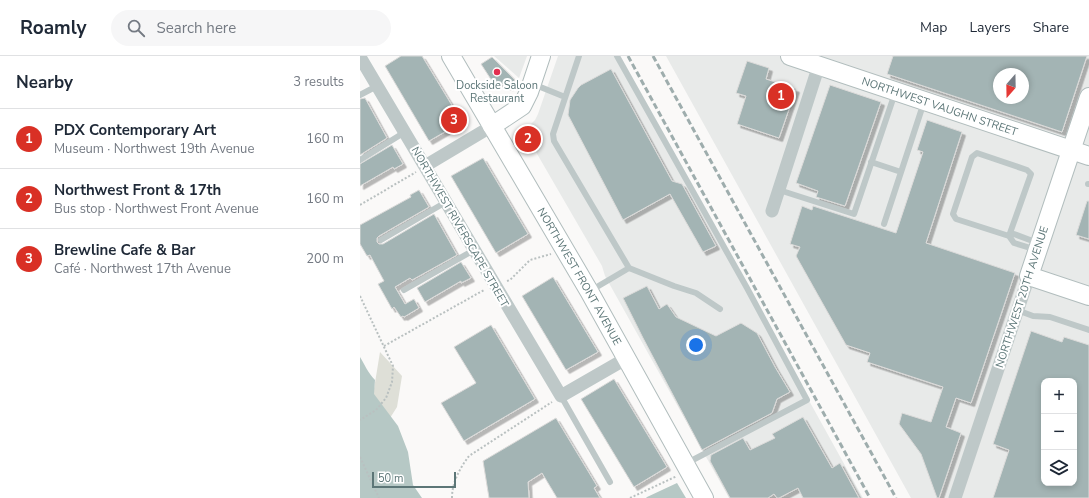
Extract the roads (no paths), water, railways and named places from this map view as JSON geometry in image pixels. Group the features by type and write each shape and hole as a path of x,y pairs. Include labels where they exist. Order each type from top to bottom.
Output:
{"street":[{"name":"NORTHWEST FRONT AVENUE","path":"451,56 589,291 704,498"},
{"path":"425,166 492,126 522,106 529,92 541,56"},
{"name":"NORTHWEST VAUGHN STREET","path":"790,56 820,61 895,91 1089,156"},
{"name":"NORTHWEST RIVERSCAPE STREET","path":"360,57 494,286 561,396"},
{"path":"772,211 820,61"},
{"name":"NORTHWEST 20TH AVENUE","path":"955,498 1089,97"},
{"path":"1028,276 1089,296"},
{"path":"561,396 627,358"}],"lane":[{"path":"579,56 553,134 554,141 629,268 696,293 720,309"},
{"path":"617,56 747,288 807,400 741,434 687,467"},
{"path":"532,84 566,97"},
{"path":"360,95 377,86"},
{"path":"779,190 854,214 895,91"},
{"path":"884,224 924,101"},
{"path":"360,160 405,132"},
{"path":"1009,236 1030,174 1027,170 977,153 972,156 953,214 956,219 1009,236 1014,234 1038,247"},
{"path":"871,162 901,172"},
{"path":"381,240 446,202"},
{"path":"404,290 474,250"},
{"path":"589,291 629,268"},
{"path":"1017,310 1033,316 1050,317 1089,330"},
{"path":"561,396 610,482"}],"railway":[{"path":"628,56 870,498"},
{"path":"653,56 896,498"}],"place":[{"name":"Dockside Saloon Restaurant","path":"497,72"},
{"name":"PDX Contemporary Art","path":"781,96"},
{"name":"Brewline Cafe & Bar","path":"454,120"},
{"name":"Northwest Front & 17th","path":"528,139"}]}
